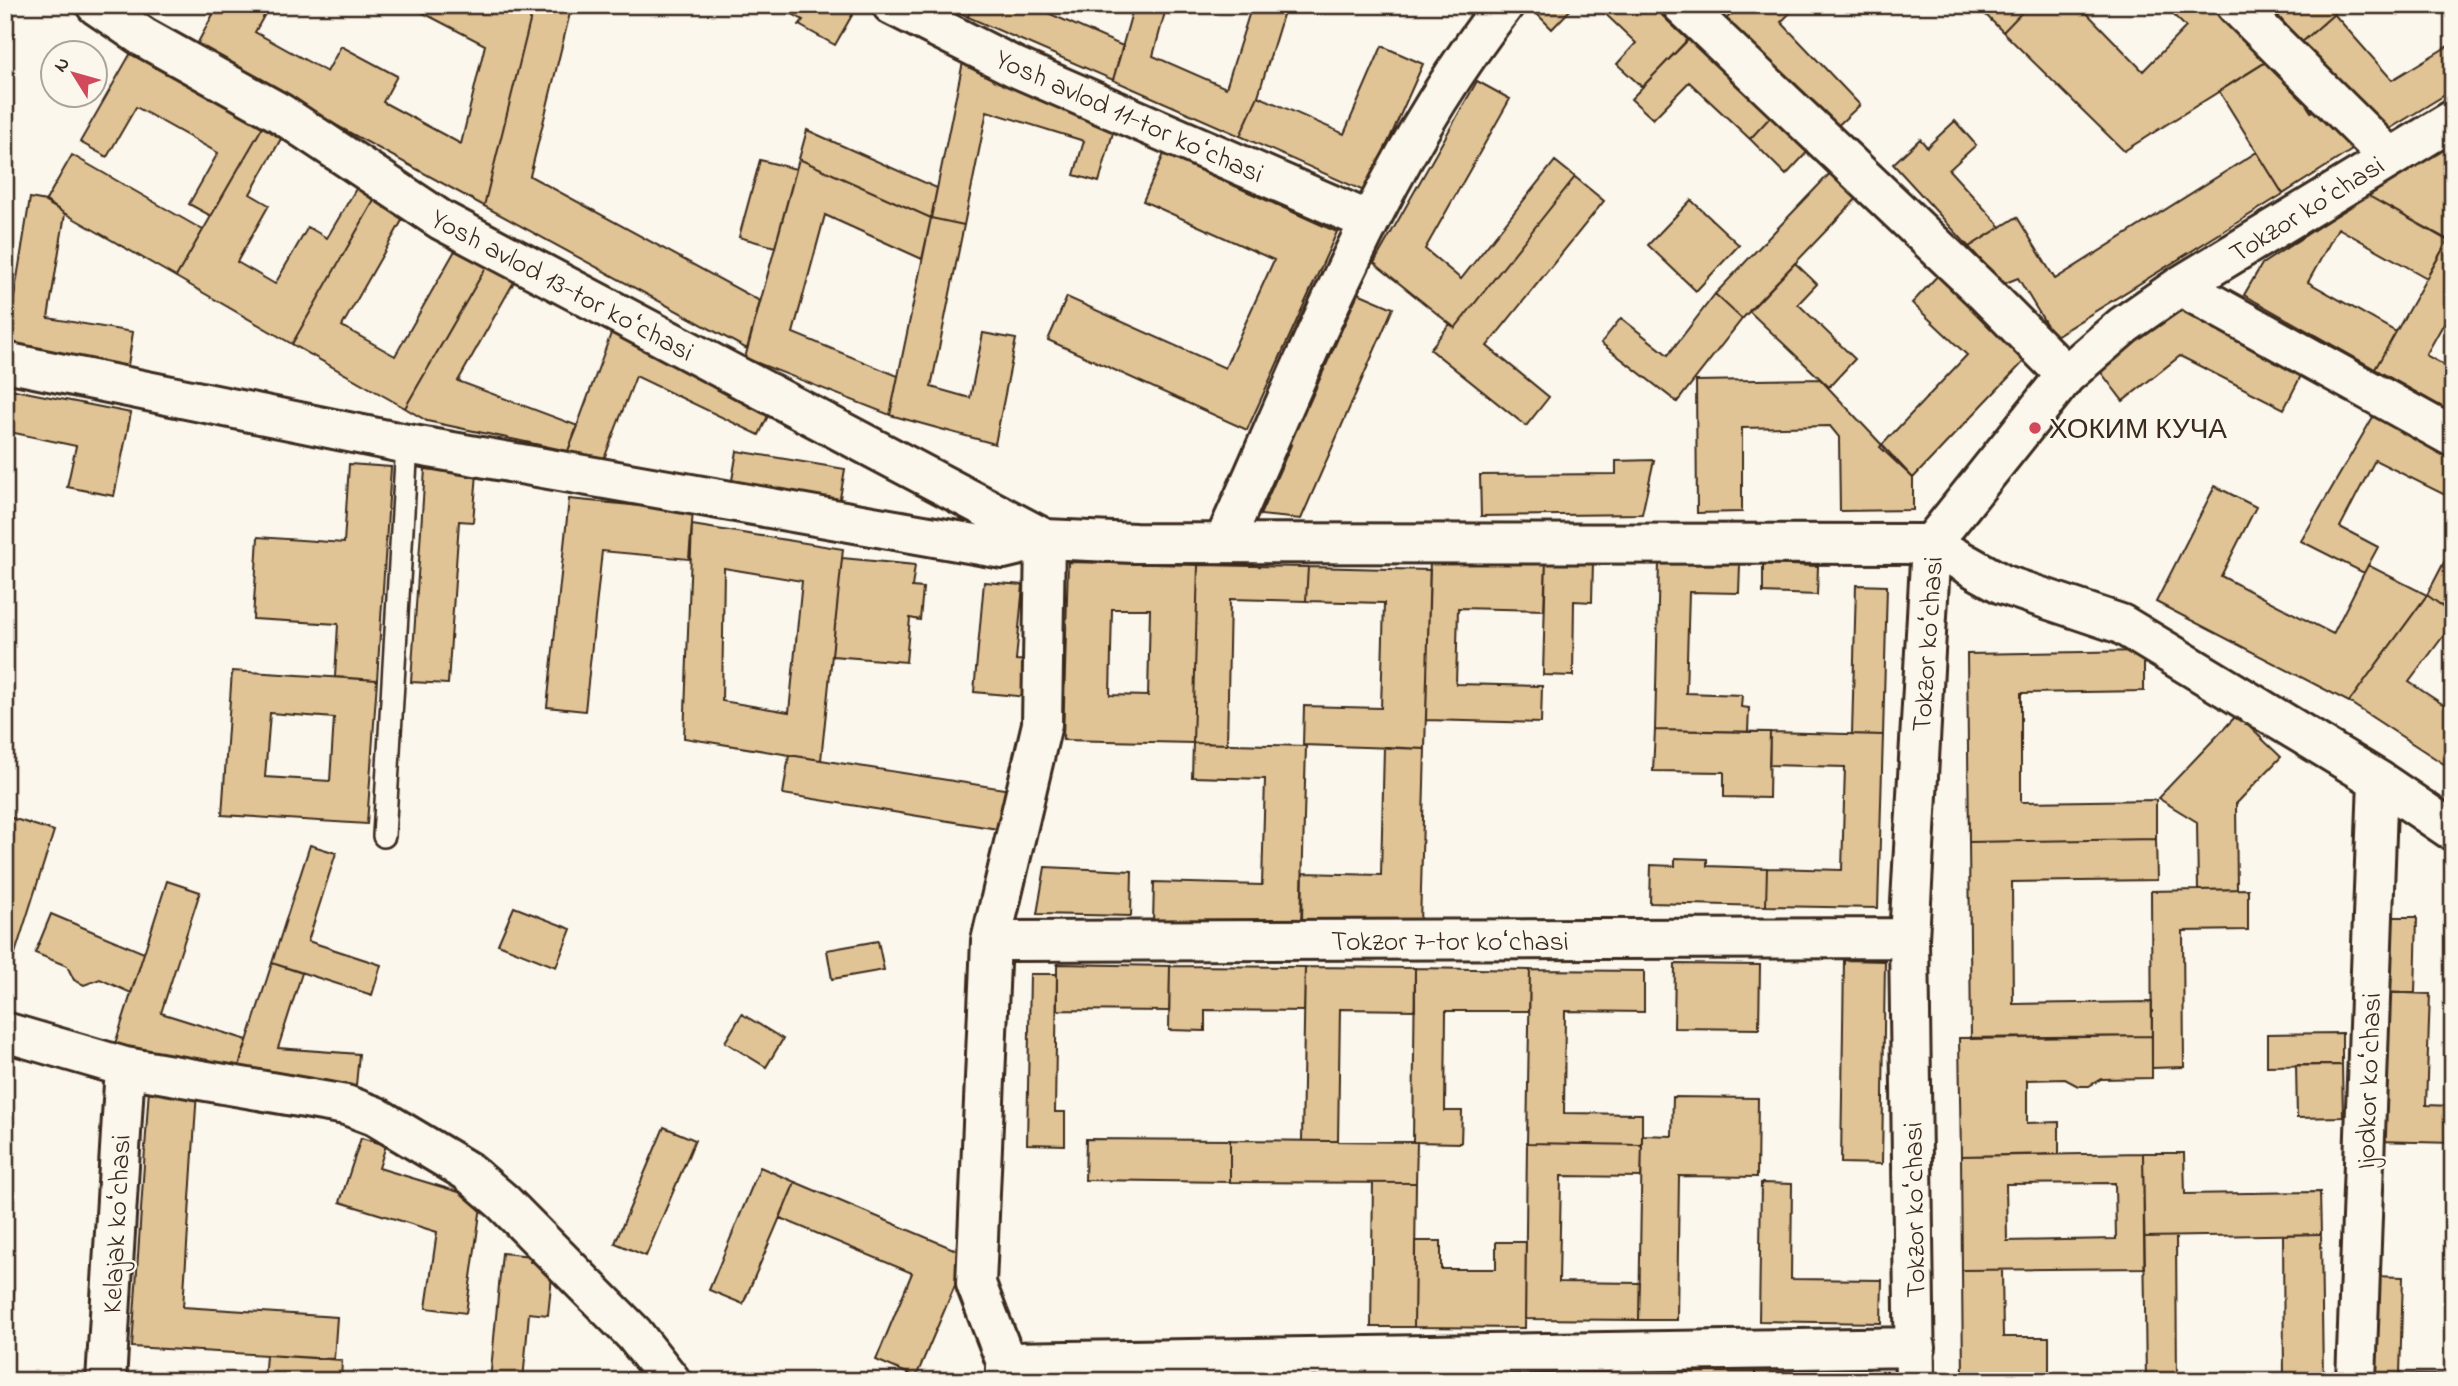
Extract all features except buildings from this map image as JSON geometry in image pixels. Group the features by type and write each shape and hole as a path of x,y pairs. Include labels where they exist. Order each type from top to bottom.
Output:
{"street":[{"name":"Yosh avlod 13-tor koʻchasi","path":"96,5 143,37 280,113 441,220 1045,539"},
{"name":"Yosh avlod 11-tor koʻchasi","path":"892,5 1015,66 1370,221"},
{"path":"1224,542 1370,221 1469,49 1504,5"},
{"path":"1682,5 1984,292 2066,375"},
{"path":"2236,5 2389,157"},
{"name":"Tokzor koʻchasi","path":"1915,1364 1909,938 1931,544 2066,375 2124,325 2180,286 2453,120"},
{"path":"2180,286 2453,437"},
{"path":"5,362 407,444 1003,549 1045,539 1931,544 2003,584 2120,624 2451,827"},
{"path":"1045,539 1042,724 991,942 976,1284 1006,1371 1915,1364"},
{"name":"Ijodkor koʻchasi","path":"2356,1381 2378,780"},
{"name":"Tokzor 7-tor koʻchasi","path":"991,942 1909,938"},
{"path":"5,1032 125,1068 346,1105 375,1116 467,1171 503,1202 634,1334 671,1381"},
{"name":"Kelajak koʻchasi","path":"106,1381 125,1068"}],"lane":[{"path":"384,836 407,444"}],"place":[{"name":"ХОКИМ КУЧА","path":"2035,428"}]}
